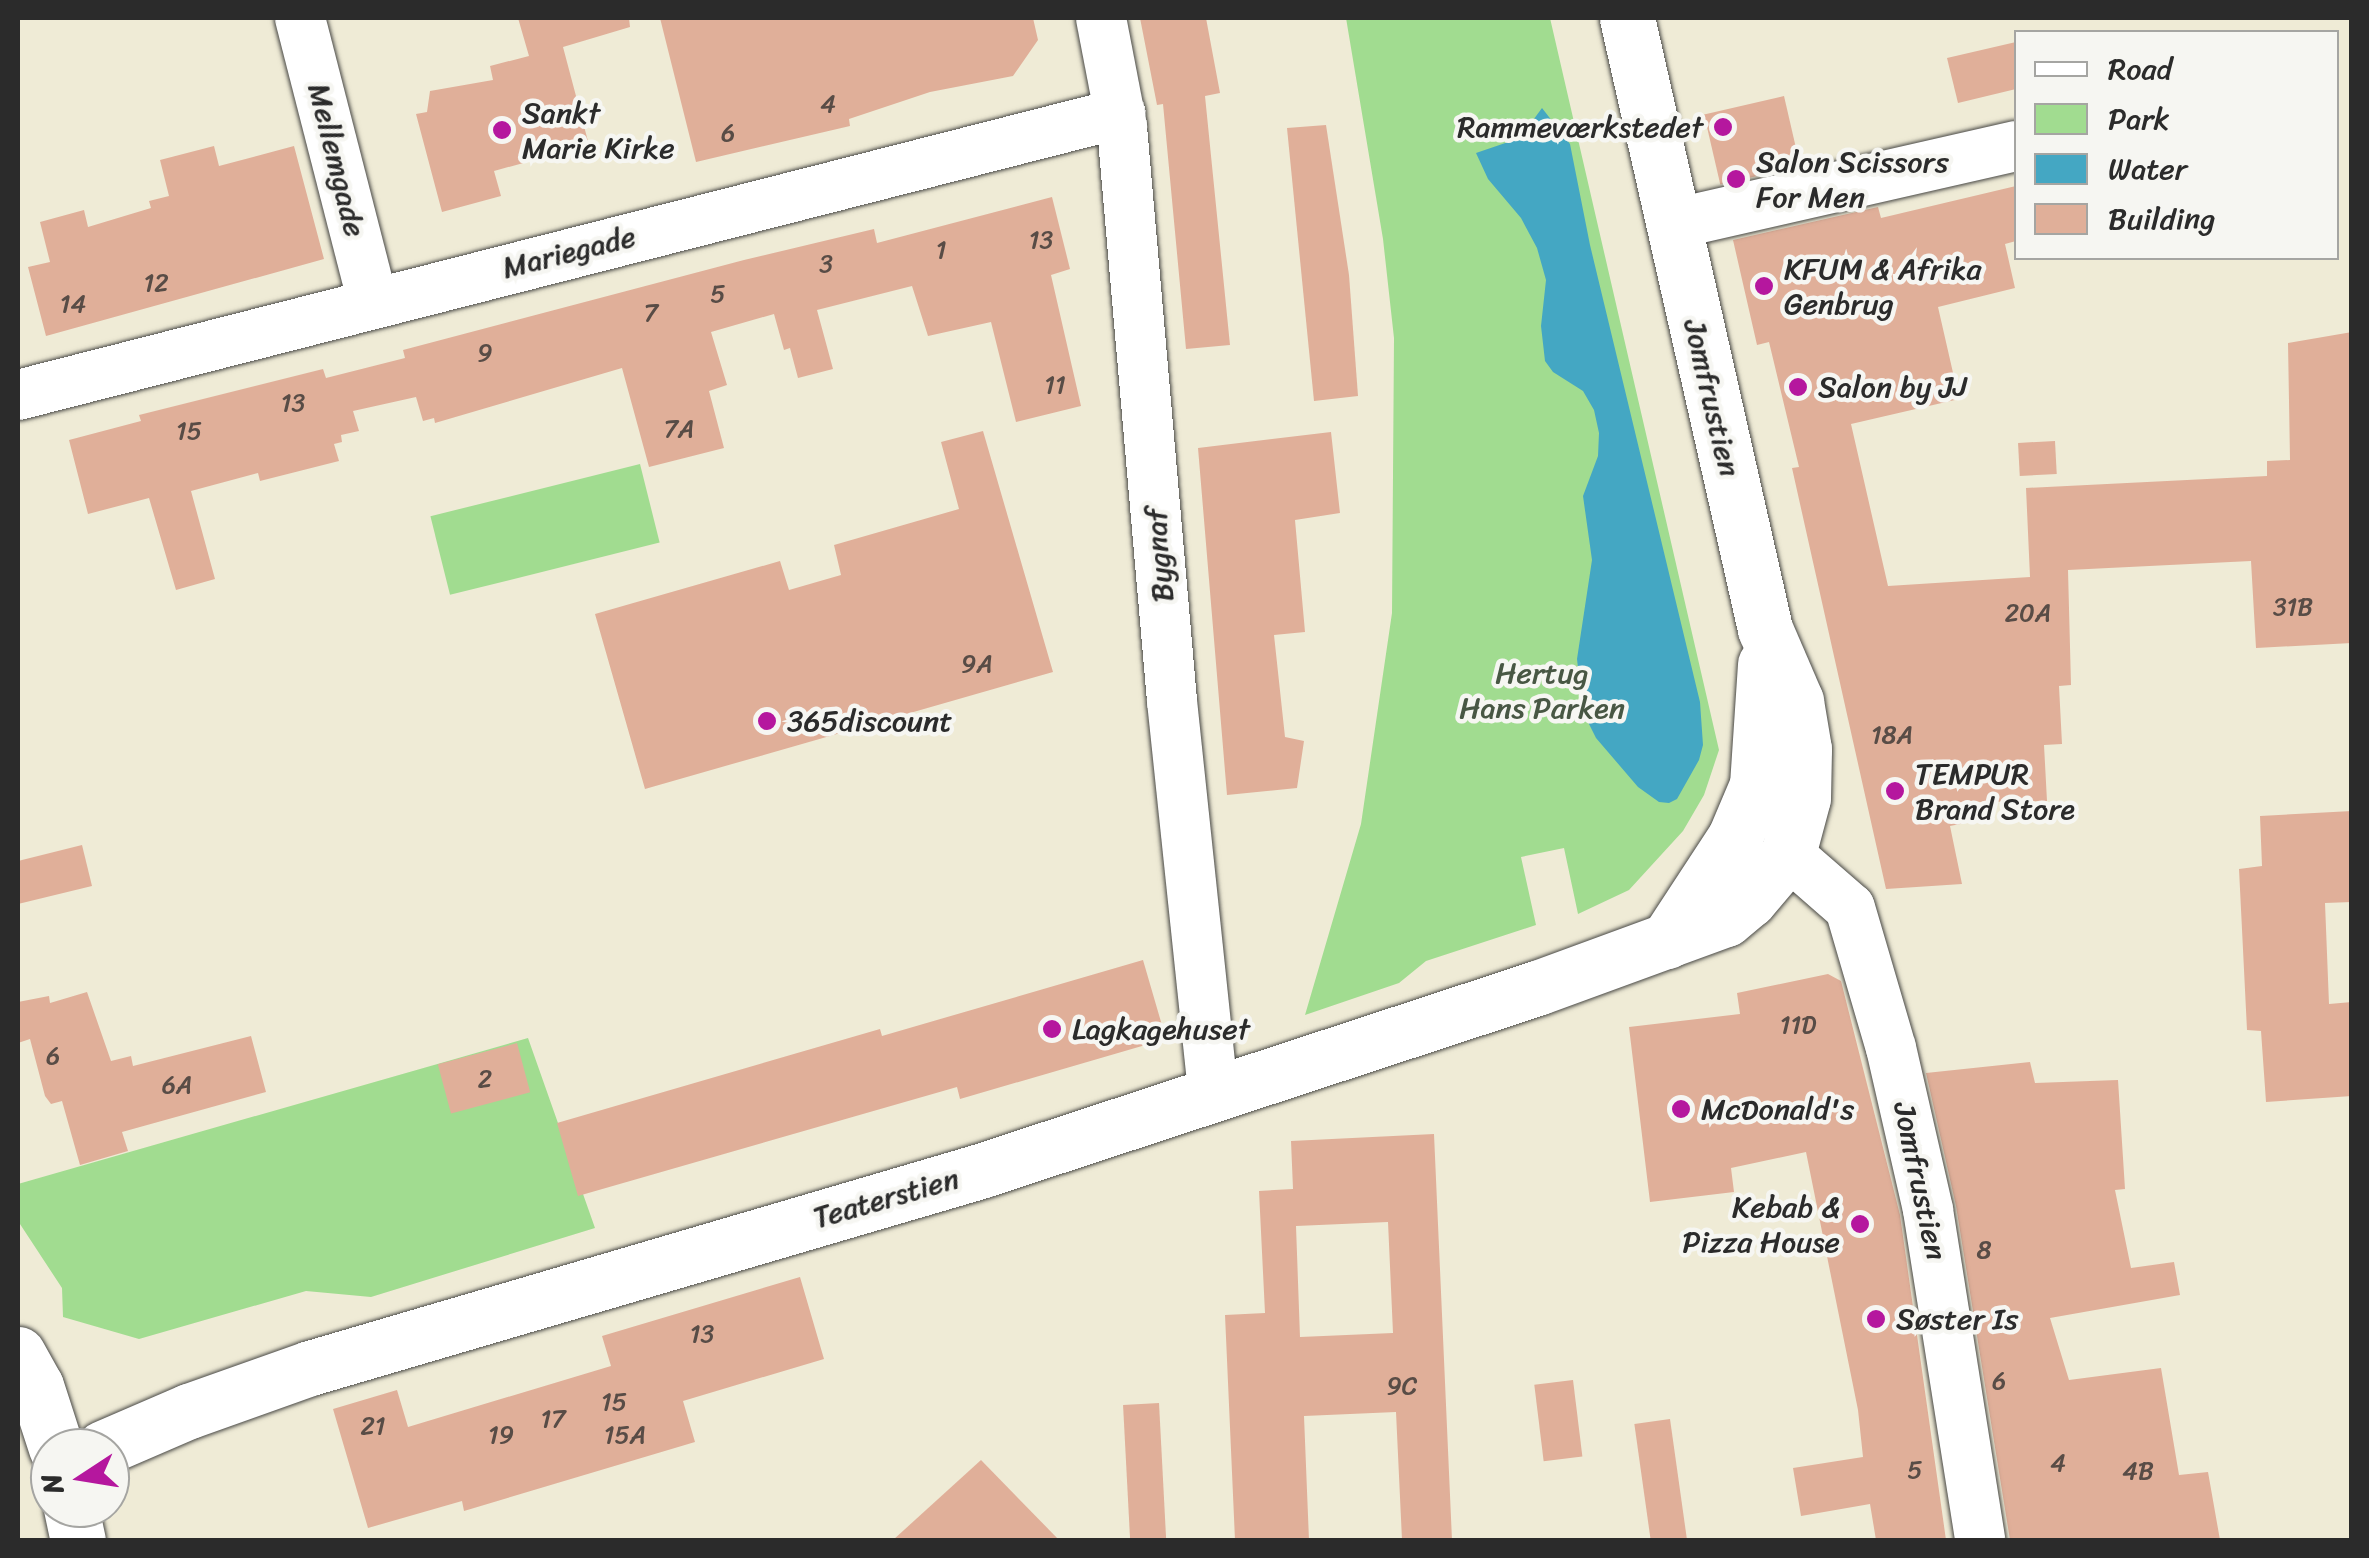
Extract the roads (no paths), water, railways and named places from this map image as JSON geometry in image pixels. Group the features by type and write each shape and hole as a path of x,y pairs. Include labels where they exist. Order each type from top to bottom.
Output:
{"street":[{"name":"Mellemgade","path":"300,18 373,302"},
{"name":"Bygnaf","path":"1100,18 1121,113 1172,701 1213,1093"},
{"name":"Jomfrustien","path":"1627,18 1765,629 1796,701 1804,749 1802,798 1788,854 1726,919 1667,941"},
{"name":"Mariegade","path":"18,395 1121,113"},
{"path":"1673,224 2014,146"},
{"name":"Jomfrustien","path":"1667,941 1735,837 1757,784 1764,724 1765,629"},
{"name":"Jomfrustien","path":"1788,854 1850,908 1891,1048 1928,1210 1980,1540"},
{"name":"Teaterstien","path":"130,1437 310,1368 980,1171 1667,941"},
{"path":"18,1354 36,1386 50,1428"}],"water":[{"path":"1542,108 1570,144 1590,245 1700,702 1703,745 1699,760 1677,799 1669,803 1659,802 1638,787 1596,738 1583,712 1577,659 1592,560 1583,496 1598,456 1599,433 1594,410 1583,391 1553,372 1545,361 1541,326 1546,280 1537,248 1521,218 1488,179 1476,153 1520,138"}],"place":[{"name":"Rammeværkstedet","path":"1723,127"},
{"name":"Sankt Marie Kirke","path":"502,130"},
{"name":"Salon Scissors For Men","path":"1736,179"},
{"name":"KFUM & Afrika Genbrug","path":"1764,286"},
{"name":"Salon by JJ","path":"1798,387"},
{"name":"365discount","path":"767,721"},
{"name":"TEMPUR Brand Store","path":"1895,791"},
{"name":"Lagkagehuset","path":"1052,1029"},
{"name":"McDonald's","path":"1681,1109"},
{"name":"Kebab & Pizza House","path":"1860,1224"},
{"name":"Søster Is","path":"1876,1319"}],"park label":[{"name":"Hertug Hans Parken","path":"1542,690"}]}
